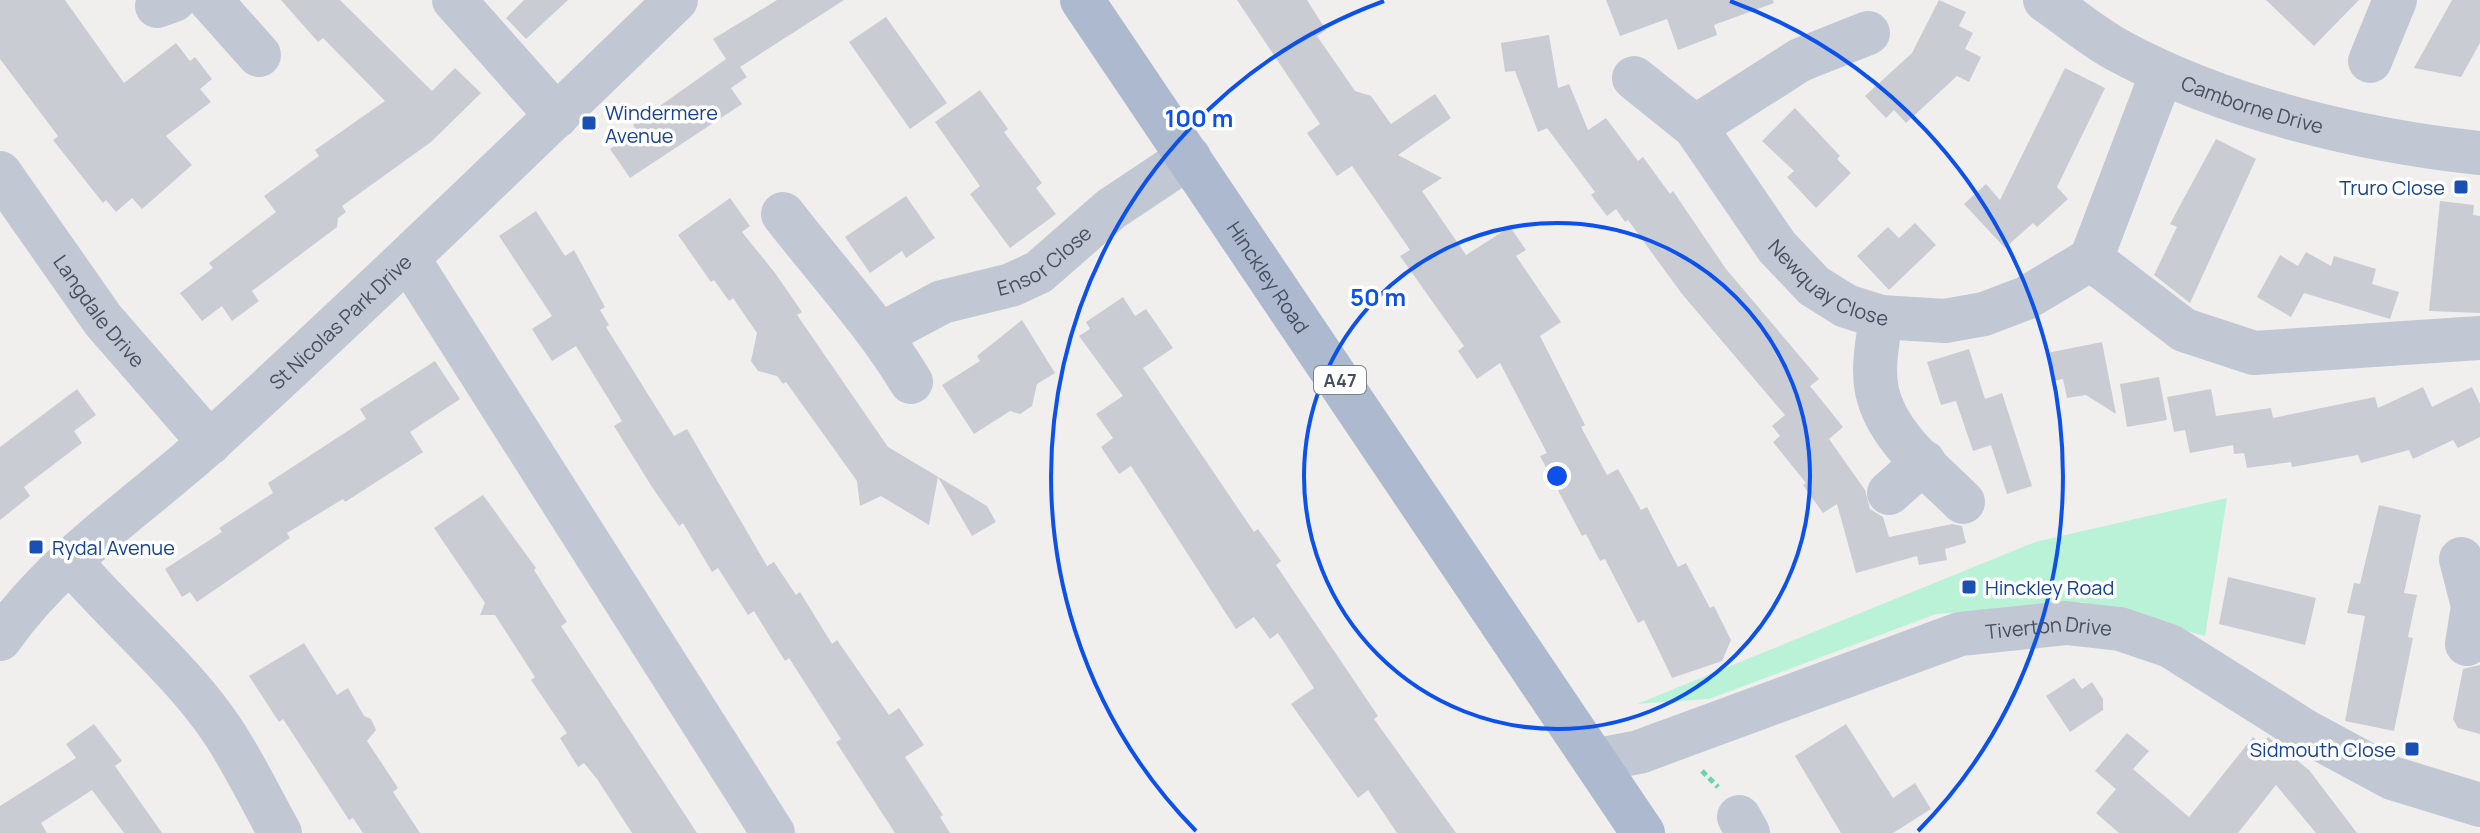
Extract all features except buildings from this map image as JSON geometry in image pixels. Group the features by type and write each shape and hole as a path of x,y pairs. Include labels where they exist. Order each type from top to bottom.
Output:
{"main road":[{"name":"Hinckley Road","path":"1082,0 1597,760 1643,833"}],"street":[{"path":"210,0 259,55"},
{"path":"454,0 557,116"},
{"name":"St Nicolas Park Drive","path":"0,639 69,560 210,443 409,260 676,0"},
{"name":"Camborne Drive","path":"2045,0 2117,51 2162,73 2287,116 2437,149 2480,153"},
{"path":"2370,61 2395,0"},
{"path":"1695,127 1792,44 1868,33"},
{"path":"2162,73 2091,259 2184,330 2254,353 2480,338"},
{"name":"Newquay Close","path":"1634,78 1695,127 1796,269 1814,286 1846,306 1881,317 1945,321 1984,314 2026,298 2091,259"},
{"name":"Ensor Close","path":"882,334 942,302 1011,285 1039,272 1111,209 1189,157"},
{"name":"Langdale Drive","path":"0,173 103,320 210,443"},
{"path":"783,214 848,298 882,334 911,382"},
{"path":"409,260 773,833"},
{"path":"1881,317 1875,367 1877,392 1895,433 1963,502"},
{"path":"1889,493 1924,462"},
{"path":"2461,559 2473,619"},
{"path":"69,560 108,606 179,678 222,730 280,833"},
{"name":"Tiverton Drive","path":"1597,760 1639,752 1960,634 2066,623 2120,629 2170,646 2305,731 2392,778 2480,805"}],"green space":[{"path":"2227,498 2205,636 2082,602 1936,614 1709,699 1637,704 2035,542"}],"place":[{"name":"Windermere Avenue","path":"589,123"},
{"name":"Truro Close","path":"2461,187"},
{"name":"Rydal Avenue","path":"36,547"},
{"name":"Hinckley Road","path":"1969,587"},
{"name":"Sidmouth Close","path":"2412,749"}]}
